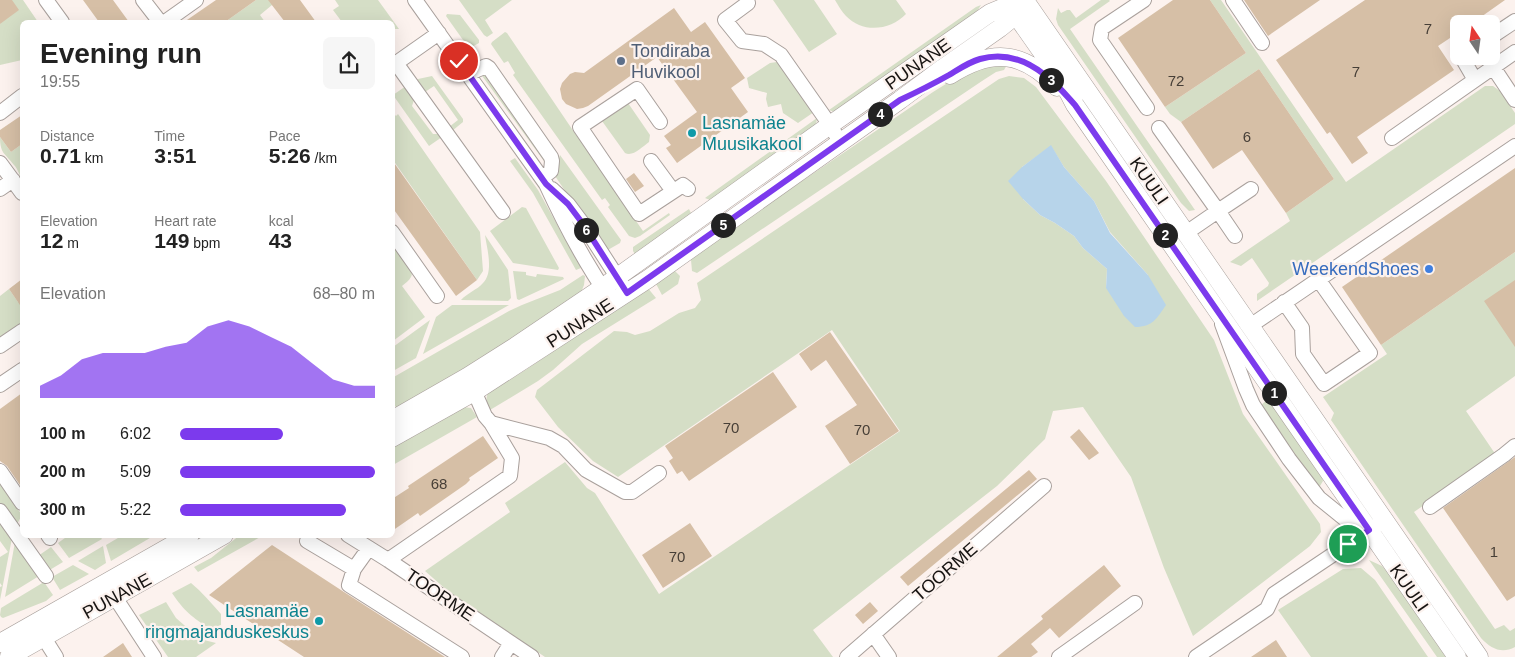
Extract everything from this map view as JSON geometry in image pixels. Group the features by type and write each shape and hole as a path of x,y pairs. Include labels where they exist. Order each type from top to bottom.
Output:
{"main road":[{"name":"PUNANE","path":"395,419 471,384 516,346 602,288 990,13 1018,4"},
{"name":"PUNANE","path":"395,436 471,384 627,293 900,100 943,68 1018,4"},
{"name":"KUULI","path":"1018,4 1075,105 1457,657"},
{"name":"KUULI","path":"1018,4 1186,233 1479,657"},
{"path":"900,100 964,66 980,59 997,56 1026,62 1048,76 1075,105"},
{"name":"PUNANE","path":"0,643 39,630 110,590 186,538"},
{"name":"PUNANE","path":"174,546 210,538"},
{"name":"PUNANE","path":"9,657 39,630"}],"street":[{"path":"46,0 61,20"},
{"path":"143,0 158,20"},
{"path":"168,20 196,0"},
{"path":"415,0 544,181 583,258 612,302"},
{"path":"1144,0 1102,28 1100,40 1147,108"},
{"path":"1233,0 1262,43"},
{"path":"748,3 726,20 742,41 764,44 781,55 840,142"},
{"path":"1500,31 1515,21"},
{"path":"395,64 439,34"},
{"path":"1392,138 1515,52"},
{"path":"1466,65 1475,80"},
{"path":"395,66 503,212"},
{"path":"468,74 482,67 486,66 489,68 551,158 550,171 544,181"},
{"path":"1492,68 1515,100"},
{"path":"660,122 637,89 580,128 640,214 683,185 688,189"},
{"path":"0,113 20,98"},
{"path":"1159,128 1235,236"},
{"path":"1250,326 1515,146"},
{"path":"651,161 673,191"},
{"path":"0,163 20,190"},
{"path":"0,189 13,180"},
{"path":"544,181 568,204 583,224 627,293"},
{"path":"1186,233 1251,189"},
{"path":"395,236 437,296"},
{"path":"1284,302 1302,328 1303,354 1324,384 1370,353 1318,279"},
{"path":"1218,312 1253,405 1289,458 1319,498 1345,518 1367,527"},
{"path":"0,346 20,332"},
{"path":"0,385 20,371"},
{"path":"388,560 510,476 512,458 471,384"},
{"path":"491,423 549,438 563,446 586,470 625,492 632,492 659,473"},
{"path":"1430,507 1515,446"},
{"path":"0,471 20,500"},
{"name":"TOORME","path":"847,657 1044,486"},
{"path":"0,511 46,576"},
{"path":"1196,657 1267,609 1274,594 1367,527 1384,521"},
{"name":"TOORME","path":"353,538 532,657"},
{"path":"307,540 354,569"},
{"path":"369,548 354,569 349,585 462,657"},
{"path":"110,590 154,657"},
{"path":"1058,657 1135,602"},
{"path":"39,630 56,657"},
{"path":"873,634 889,657"},
{"path":"502,657 511,643"}],"green space":[{"path":"12,0 23,0 37,20 20,20 20,60 0,65 0,24"},
{"path":"256,0 278,0 260,15 264,20 228,20"},
{"path":"335,0 378,0 392,20 340,20 333,10 339,6"},
{"path":"459,0 512,0 485,20 493,33 487,37"},
{"path":"773,0 814,0 837,34 809,52"},
{"path":"835,0 896,0 906,14 893,24 877,28 860,26 845,14"},
{"path":"1101,0 1110,1 1070,29 1195,210 1189,211 1181,203 1058,25 1056,19 1058,8 1061,13 1070,10 1076,18"},
{"path":"1210,0 1221,0 1346,182 1485,86 1493,86 1500,91 1515,113 1515,124 1257,301 1257,294 1268,286 1269,283 1252,258 1241,266 1230,262 1290,221 1286,213 1334,179 1259,69 1181,122 1170,114 1165,107 1246,53"},
{"path":"981,5 976,13 834,112 829,110 976,7"},
{"path":"447,14 460,15 479,40 479,43 470,48 468,47 446,16"},
{"path":"505,32 643,231 669,213 670,215 640,236 635,238 629,236 608,207 610,205 605,198 602,200 513,75 515,73 508,61 504,63 491,44"},
{"path":"777,62 814,112 798,123 783,113 781,104 768,107 767,93 749,88 747,78 770,63"},
{"path":"1008,63 1004,70 996,72 982,81 697,273 692,271 691,260 693,255 933,92 970,69"},
{"path":"485,72 545,156 546,164 480,73"},
{"path":"432,76 463,119 463,122 452,131 449,127 458,120 434,86 425,92 416,81"},
{"path":"1009,76 1024,78 1036,87 1106,181 1214,340 1243,414 1320,524 1321,532 1310,546 1193,636 1164,568 1131,477 1083,407 1053,411 1045,439 997,486 813,630 833,657 545,657 449,592 425,571 510,512 505,503 565,462 587,488 595,493 659,594 900,431 832,330 618,477 593,461 558,427 535,397 537,390 614,331 635,335 650,331 679,313 695,308 701,300 697,283 999,79","holes":["1051,146 1064,167 1094,201 1110,232 1148,275 1106,288 1107,269 1083,248 1074,236 1040,215 1023,199 1022,167"]},
{"path":"406,86 414,100 412,106 433,134 439,134 442,137 429,146 395,98 395,94"},
{"path":"628,103 650,135 649,142 631,154 625,153 602,121"},
{"path":"398,114 480,232 483,271 477,280 395,163 395,115"},
{"path":"817,118 816,126 715,199 705,198"},
{"path":"0,137 11,152 20,145 20,176 2,150"},
{"path":"560,155 621,240 620,243 606,251 555,176"},
{"path":"515,158 538,190 581,268 576,270 533,193 510,161"},
{"path":"522,207 526,208 559,268 558,270 513,263 490,231"},
{"path":"689,209 690,217 636,256 633,247"},
{"path":"485,235 508,270 511,298 508,301 461,300 481,285 488,273 489,260"},
{"path":"395,245 406,259 412,273 408,281 402,286 425,317 395,340"},
{"path":"1515,252 1515,376 1466,411 1496,455 1414,512 1495,629 1504,625 1510,631 1515,628 1515,647 1501,650 1493,648 1481,638 1331,420 1334,413 1323,397 1387,354 1381,345"},
{"path":"673,269 680,276 678,284 662,295 655,282"},
{"path":"513,271 526,272 526,275 536,277 537,274 563,277 564,279 519,300 517,299"},
{"path":"583,275 585,276 580,295 527,332 397,408 395,406 395,376 509,311 560,290"},
{"path":"647,287 656,298 582,344 538,381 490,410 487,402 488,393 527,369"},
{"path":"9,289 18,302 20,300 20,323 0,337 0,296"},
{"path":"452,305 509,305 423,354 436,317"},
{"path":"430,320 416,358 395,370 395,346"},
{"path":"1268,399 1322,478 1323,481 1320,486 1317,486 1260,406"},
{"path":"463,407 471,408 477,417 395,464 395,446"},
{"path":"0,484 20,512 20,519 16,526 0,504"},
{"path":"0,521 12,538 0,600 0,587 2,586 0,583 0,557 8,552 0,541"},
{"path":"65,538 102,539 69,558 58,543"},
{"path":"118,538 150,538 111,561 106,545"},
{"path":"236,538 259,538 198,572 194,567 211,558"},
{"path":"15,542 39,576 5,597"},
{"path":"103,546 106,563 95,570 78,561"},
{"path":"51,547 63,562 48,571 38,556"},
{"path":"1369,560 1382,566 1388,573 1446,657 1437,657"},
{"path":"73,565 89,574 60,590 52,577"},
{"path":"1361,568 1375,580 1428,657 1311,657 1278,610 1343,569"},
{"path":"44,582 53,595 46,601 3,618 1,617 1,608"},
{"path":"191,583 221,614 221,625 210,629 180,605 172,593"},
{"path":"166,602 176,618 200,639 216,643 196,657 168,657 139,615"}],"water":[{"path":"1051,145 1064,167 1094,201 1110,233 1148,275 1166,305 1157,318 1150,323 1141,327 1135,327 1124,316 1106,288 1107,269 1083,248 1074,236 1040,215 1008,181 1022,167"}],"building":[{"path":"0,0 12,0 19,10 0,24"},
{"path":"83,0 113,0 128,20 98,20"},
{"path":"216,0 256,0 228,20 187,20"},
{"path":"268,0 300,0 315,20 283,20"},
{"path":"1173,0 1210,0 1246,53 1165,107 1118,38"},
{"path":"1244,0 1320,0 1268,36"},
{"path":"1365,0 1505,0 1484,15 1450,15 1450,38 1438,46 1454,70 1357,137 1368,153 1352,164 1330,132 1327,134 1276,60"},
{"path":"674,8 691,32 705,22 745,78 731,88 748,112 677,163 666,148 671,145 664,136 697,112 657,57 583,108 577,109 566,104 562,99 560,89 562,83 570,74 575,72 584,73"},
{"path":"1259,69 1334,179 1286,213 1242,150 1213,169 1181,122"},
{"path":"20,116 20,145 11,152 0,137 0,130"},
{"path":"395,164 477,280 456,296 395,211"},
{"name":"WeekendShoes","path":"1515,168 1515,252 1381,345 1342,287"},
{"path":"634,173 644,186 635,192 626,179"},
{"path":"1515,280 1515,347 1484,301"},
{"path":"20,281 20,305 9,289"},
{"path":"830,332 899,431 850,464 825,426 857,405 826,360 811,371 799,354"},
{"path":"773,372 797,407 689,481 682,471 677,474 669,461 673,458 665,446"},
{"path":"20,394 20,485 7,466 0,461 0,409"},
{"path":"1079,429 1099,453 1089,460 1070,437"},
{"path":"483,436 498,458 469,478 470,480 466,484 420,516 418,513 395,529 395,497 409,488 408,486"},
{"path":"1515,457 1515,596 1507,601 1443,508"},
{"path":"1029,470 1037,479 908,586 900,577"},
{"path":"690,523 712,556 663,588 642,555"},
{"name":"Lasnamäe ringmajanduskeskus","path":"272,545 445,657 304,657 209,595"},
{"path":"1104,565 1121,586 1059,638 1050,628 1031,644 1038,652 1031,657 997,657 1043,619 1041,616"},
{"path":"870,602 878,611 863,624 855,615"},
{"path":"1276,640 1287,657 1251,657"},
{"path":"123,643 132,657 103,657"}],"place":[{"name":"Tondiraba Huvikool","path":"621,61"},
{"name":"Lasnamäe Muusikakool","path":"692,133"},
{"name":"WeekendShoes","path":"1429,269"},
{"name":"Lasnamäe ringmajanduskeskus","path":"319,621"}],"route":[{"path":"459,61 546,184 568,204 583,224 627,293 900,100 980,59 997,56 1026,62 1048,76 1075,105 1369,530 1348,544"}]}
